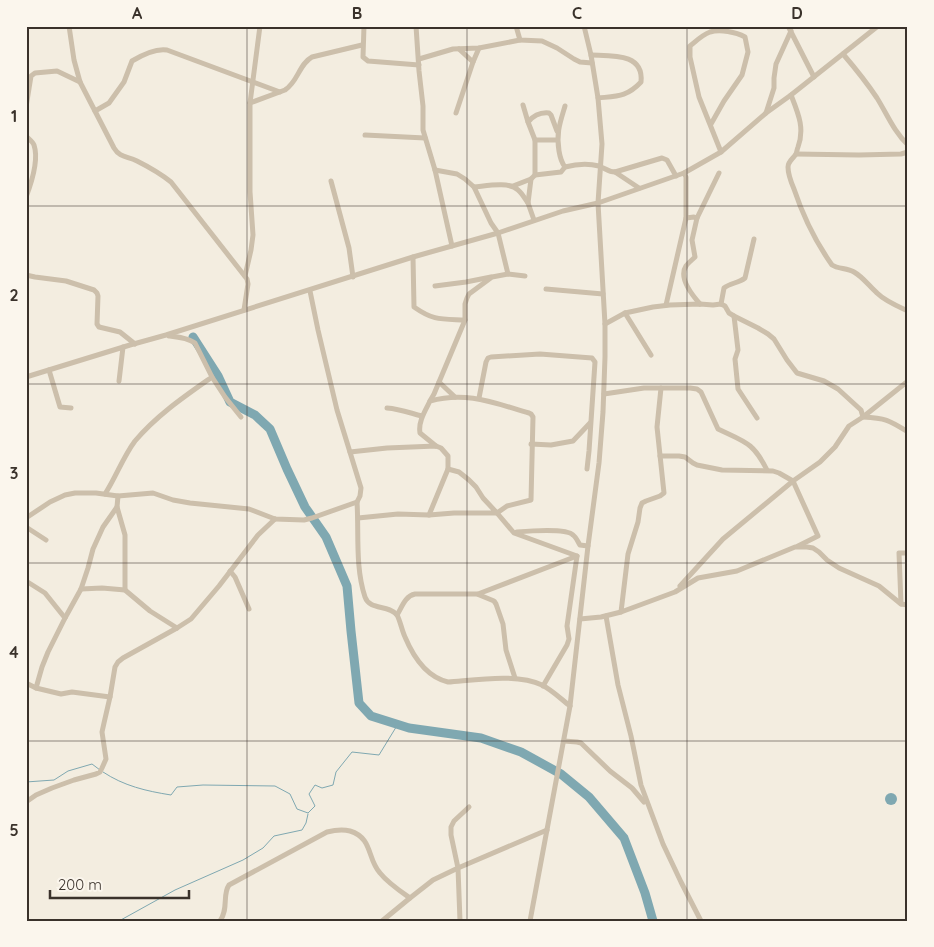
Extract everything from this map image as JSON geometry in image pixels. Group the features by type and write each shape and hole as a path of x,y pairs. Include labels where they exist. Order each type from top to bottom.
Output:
{"street":[{"path":"69,26 74,60 80,82 117,153 120,156 137,161 171,182 248,281 244,310"},
{"path":"245,276 253,234 250,192 250,103 260,26"},
{"path":"364,26 363,57 368,61 419,65"},
{"path":"416,26 423,106 423,130 436,170 452,246"},
{"path":"516,26 520,40"},
{"path":"530,921 570,706 599,463 604,397 605,324 598,203 602,144 598,98 584,26"},
{"path":"26,377 123,347 166,336 563,211 598,203 684,173 721,152 766,113 878,26"},
{"path":"790,29 814,76"},
{"path":"766,113 774,88 776,64 790,29"},
{"path":"711,124 742,75 748,52 745,37 735,32 712,31 690,46 690,57 699,97 721,152"},
{"path":"419,58 458,49 479,48 520,40 542,41 580,62 592,63"},
{"path":"250,103 289,88 308,59 362,45"},
{"path":"95,111 109,103 124,82 132,61 161,48 280,92"},
{"path":"456,112 479,48"},
{"path":"458,49 473,62"},
{"path":"843,54 876,98 898,135 908,145"},
{"path":"591,55 623,57 639,66 642,72 641,82 628,94 598,98"},
{"path":"26,107 32,76 35,73 57,71 80,82"},
{"path":"791,95 801,125 801,140 796,154 790,160 788,167 801,209 813,235 832,265 854,272 878,295 908,311"},
{"path":"523,105 535,140 533,177 528,203"},
{"path":"565,106 557,140 560,158 565,167"},
{"path":"528,122 533,116 549,113 558,132"},
{"path":"365,134 425,138"},
{"path":"26,136 34,145 35,156 33,177 26,197"},
{"path":"535,140 557,140"},
{"path":"796,154 859,155 901,154 908,152"},
{"path":"614,172 662,158 668,160 676,176"},
{"path":"512,186 533,177 561,172 565,167 576,164 600,166 640,188"},
{"path":"436,170 457,174 474,187 491,223 498,232 508,274"},
{"path":"666,305 686,218 686,177 684,173"},
{"path":"700,304 690,292 684,274 686,267 695,257 692,240 697,218 718,173"},
{"path":"331,181 350,248 352,277"},
{"path":"474,187 498,184 518,189 528,203 534,220"},
{"path":"686,218 697,218"},
{"path":"721,304 724,288 745,278 754,238"},
{"path":"413,257 414,307 434,319 464,320"},
{"path":"435,286 508,274 525,276"},
{"path":"26,275 35,278 66,281 94,290 98,296 97,324 99,327 120,332 135,344"},
{"path":"429,515 448,469 448,456 441,448 420,433 422,416 434,394 464,320 467,298 492,277"},
{"path":"546,289 603,294"},
{"path":"310,291 335,401 361,488 357,502 358,555 365,599 371,605 384,608 397,615 408,645 430,674 439,680 448,682 515,678 532,681 543,686 570,706"},
{"path":"605,324 625,313 637,310 666,305 721,304 725,306 729,313 774,339 797,373 838,389 860,410 863,417"},
{"path":"625,313 651,355"},
{"path":"734,316 738,350 735,359 738,389 757,418"},
{"path":"166,336 195,342 212,377 241,417"},
{"path":"119,381 123,347"},
{"path":"479,398 488,358 540,354 592,358 595,362 587,469"},
{"path":"49,370 60,407 71,408"},
{"path":"105,494 134,442 174,404 212,377"},
{"path":"675,592 723,539 793,481 820,462 835,447 849,426 908,381"},
{"path":"439,382 456,397"},
{"path":"592,398 644,388 697,389 701,392 718,429 739,438 753,448 767,470"},
{"path":"621,612 628,554 638,522 640,508 646,500 664,493 657,427 661,388"},
{"path":"358,518 398,514 497,513 507,506 531,500 533,417 531,414 479,398 443,398 430,402"},
{"path":"387,408 403,410 422,416"},
{"path":"863,417 890,421 908,432"},
{"path":"531,444 551,445 573,441 591,422"},
{"path":"350,452 436,446"},
{"path":"580,619 621,612 675,592 698,578 737,571 795,548 818,536 793,481 779,473 767,470 722,470 697,465 685,457 660,456"},
{"path":"448,469 459,472 469,480 514,533 577,556"},
{"path":"26,518 50,502 64,495 75,493 118,496 153,493 173,500 190,503 249,509 276,519 304,520 357,502"},
{"path":"118,496 117,507 125,535 125,590"},
{"path":"36,688 48,652 81,589 93,549 103,527 117,507"},
{"path":"26,802 52,788 100,772 106,759 102,732 118,662 191,619 258,535 276,519"},
{"path":"26,526 46,540"},
{"path":"514,533 568,532 574,535 580,545 588,546"},
{"path":"795,548 813,548 838,568 879,586 901,604 908,605"},
{"path":"901,604 899,553 908,553"},
{"path":"397,615 408,598 415,594 477,594 577,556"},
{"path":"543,686 569,639 567,626 577,556"},
{"path":"230,571 235,577 249,609"},
{"path":"26,581 45,592 65,618"},
{"path":"81,589 111,588 125,590 150,612 177,628"},
{"path":"477,594 496,604 502,624 506,650 515,678"},
{"path":"606,616 618,685 643,793 663,844 701,921"},
{"path":"26,683 36,688 61,694 72,692 110,697"},
{"path":"564,741 581,743 600,762 637,792 651,813"},
{"path":"460,921 458,868 451,827 469,807"},
{"path":"220,921 226,910 226,892 229,885 334,830 343,830 359,835 365,841 380,873 394,887 410,898"},
{"path":"382,921 433,880 547,830"}],"water":[{"path":"891,793 897,799 891,805 885,799"}],"waterway":[{"path":"193,337 218,376 230,402 255,415 270,429 305,507 326,537 347,586 359,703 371,716 409,728 481,738 521,752 561,774 589,797 624,838 645,893 653,921"},
{"path":"103,772 119,781 136,787 171,795 177,787 203,785 275,786 290,794 297,809 308,813 315,806 309,794 315,785 322,788 333,785 336,772 352,752 379,755 398,724"},
{"path":"26,782 54,780 68,771 92,764 100,770"},
{"path":"119,921 175,890 243,860 263,848 274,836 302,830 308,814"}]}
